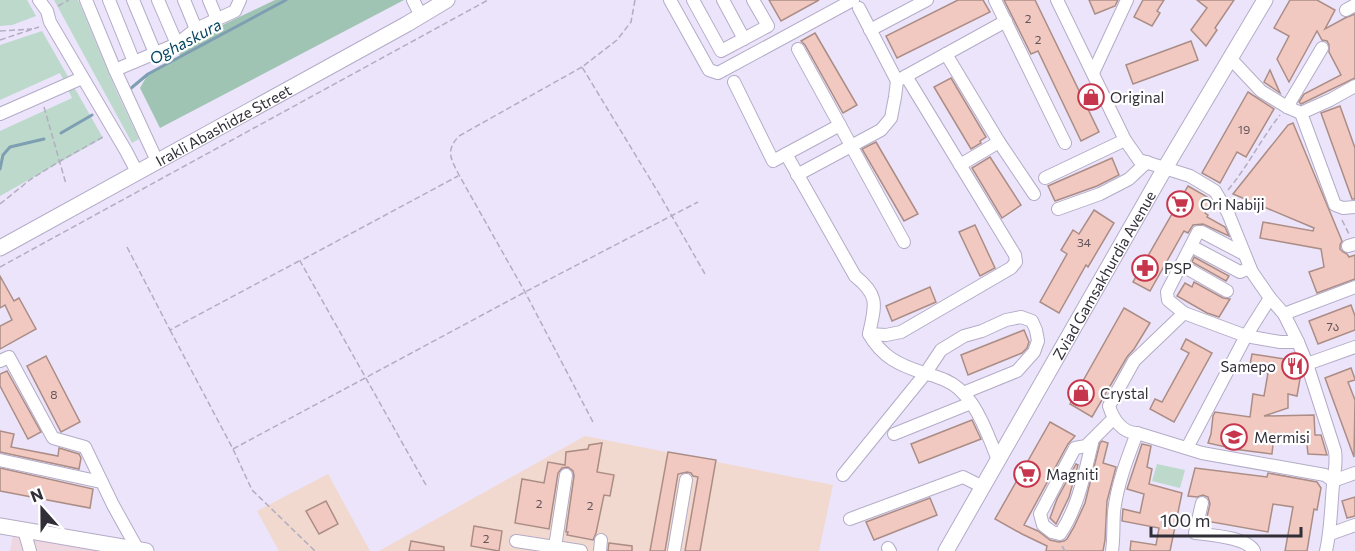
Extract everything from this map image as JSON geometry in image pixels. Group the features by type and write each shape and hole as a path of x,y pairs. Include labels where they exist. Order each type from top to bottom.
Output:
{"main road":[{"name":"Irakli Abashidze Street","path":"0,248 447,0"},
{"name":"Zviad Gamsakhurdia Avenue","path":"946,551 1165,168 1265,0"},
{"path":"0,526 142,550"}],"street":[{"path":"39,0 137,172"},
{"path":"86,0 115,70 157,160"},
{"path":"109,0 134,62"},
{"path":"133,0 155,53"},
{"path":"158,0 177,44"},
{"path":"184,0 196,29"},
{"path":"209,0 217,19"},
{"path":"227,0 232,12"},
{"path":"115,70 177,44 196,29 235,11 240,0"},
{"path":"413,0 421,16"},
{"path":"670,0 709,70 718,73 856,4 901,78 960,165 1014,255 1016,262 1011,268 901,332 886,335 869,334"},
{"path":"693,0 721,51 768,26 753,0"},
{"path":"723,0 744,39"},
{"path":"870,30 927,0"},
{"path":"995,0 1065,143"},
{"path":"1057,0 1125,140 1139,160 1190,176 1215,191 1228,213 1250,268 1284,314 1298,342 1307,364 1337,463 1333,481 1330,534 1326,551"},
{"path":"1093,73 1127,0"},
{"path":"797,176 881,130 891,118 901,78 1006,21"},
{"path":"1287,107 1322,48"},
{"path":"798,50 904,242"},
{"path":"946,54 999,142 1034,194"},
{"path":"1231,59 1261,91 1287,107 1301,112 1354,90"},
{"path":"0,114 82,78"},
{"path":"734,82 773,161 840,125"},
{"path":"1301,112 1335,205 1343,208 1355,207"},
{"path":"1045,178 1125,140"},
{"path":"960,165 999,142"},
{"path":"786,154 855,276 872,293 873,314 869,334 877,347 898,364 935,376 951,384 967,398 988,435 998,459"},
{"path":"1058,209 1110,189 1128,179 1147,162"},
{"path":"1244,254 1198,232 1167,292 1168,300 1184,313 1246,336 1280,342 1298,342"},
{"path":"1191,246 1240,272 1250,268"},
{"path":"1181,265 1227,291"},
{"path":"1284,314 1355,287"},
{"path":"1187,448 1246,336 1270,298"},
{"path":"1184,313 1134,361 1109,406 1113,419 1129,433 1137,433 1202,453 1324,475 1333,481"},
{"path":"843,475 925,374 941,350 964,336 1006,320 1021,317 1032,321 1038,341 1034,352 1017,371 894,434"},
{"path":"1307,364 1355,347"},
{"path":"0,361 9,357 52,438 85,447 101,482 142,550"},
{"path":"1093,439 1082,484 1068,523 1060,534 1052,532 1042,525 1040,514 1075,448 1086,446 1093,439 1113,419"},
{"path":"1112,551 1114,512 1122,474 1137,433"},
{"path":"0,460 101,482"},
{"path":"1333,481 1355,473"},
{"path":"555,547 566,475"},
{"path":"850,519 963,477 983,487"},
{"path":"674,551 686,480"},
{"path":"1202,503 1195,533 1241,541 1252,546 1254,551"},
{"path":"1330,534 1355,525"},
{"path":"24,530 30,551"},
{"path":"516,541 581,551"}],"path":[{"path":"0,267 488,0"},
{"path":"594,424 525,292 459,175 450,151 459,136 582,67 617,40 631,22 636,0"},
{"path":"0,40 50,22"},
{"path":"0,30 34,29"},
{"path":"582,67 705,274"},
{"path":"41,96 66,184"},
{"path":"1220,200 1240,176 1267,133 1287,107"},
{"path":"0,204 31,179 60,160 115,132"},
{"path":"170,330 459,175"},
{"path":"233,449 698,202"},
{"path":"1335,205 1352,245"},
{"path":"127,248 233,449 252,490 315,551"},
{"path":"300,261 426,485"}],"shaded area":[{"path":"585,436 833,485 819,551 379,551"},
{"path":"328,474 370,551 279,551 257,511"},
{"path":"15,524 146,551 10,551"}],"green space":[{"path":"0,0 27,0 36,16 12,25 0,26"},
{"path":"54,0 78,0 139,139 132,143"},
{"path":"275,0 404,0 160,128 140,88 148,74 180,56 178,51 191,40"},
{"path":"42,31 103,138 0,196 0,131 72,98 60,73 0,100 0,45"},
{"path":"1157,464 1185,470 1180,488 1152,481"}],"building":[{"path":"769,0 819,0 781,21"},
{"path":"958,0 983,0 990,12 897,58 886,36"},
{"path":"1004,0 1035,0 1099,132 1081,141 1038,51 1031,54"},
{"path":"1089,0 1118,0 1115,6 1095,14"},
{"path":"1143,0 1164,0 1157,11 1160,13 1152,26 1134,17"},
{"path":"1197,0 1234,0 1206,46 1191,30 1207,8"},
{"path":"1290,0 1317,0 1335,10 1325,29 1355,14 1355,78 1301,104 1299,102 1304,94 1341,75 1329,52 1327,41 1322,40 1317,31 1289,82 1277,59 1289,36 1274,28"},
{"path":"815,33 857,105 843,113 801,41"},
{"path":"1191,41 1198,60 1133,84 1126,65"},
{"path":"1270,70 1280,93 1264,82"},
{"path":"951,78 986,137 971,149 934,87"},
{"path":"1248,92 1274,109 1246,157 1237,152 1220,183 1202,173"},
{"path":"1340,106 1355,148 1355,199 1352,199 1321,113"},
{"path":"1293,123 1342,241 1340,249 1349,257 1355,255 1355,279 1317,293 1309,272 1324,267 1321,249 1260,238 1263,222 1313,231 1314,228 1233,194 1288,125"},
{"path":"876,142 918,214 904,221 862,149"},
{"path":"990,157 1021,205 1002,218 972,168"},
{"path":"1112,158 1119,175 1097,186 1055,201 1048,186"},
{"path":"1188,186 1209,198 1211,201 1205,213 1207,217 1225,227 1229,236 1203,224 1193,225 1188,233 1184,231 1150,291 1133,282"},
{"path":"1094,210 1114,223 1088,267 1086,265 1059,313 1040,302 1067,254 1061,250 1073,230 1079,234"},
{"path":"975,225 995,268 980,276 959,232"},
{"path":"1194,257 1229,276 1226,281 1192,262"},
{"path":"0,276 14,301 19,298 36,329 0,349 0,326 12,320 5,305 0,308"},
{"path":"1194,282 1223,298 1230,299 1219,317 1177,296 1185,283 1192,287"},
{"path":"930,287 936,302 892,321 886,306"},
{"path":"1351,305 1355,316 1355,330 1318,344 1309,321"},
{"path":"1124,308 1150,323 1092,417 1070,404"},
{"path":"1024,330 1029,342 1022,353 968,375 961,355"},
{"path":"1186,339 1212,353 1174,422 1150,409 1155,399 1162,402 1189,353 1181,349"},
{"path":"1252,354 1297,361 1301,373 1297,396 1288,394 1288,408 1264,416 1314,415 1315,435 1321,435 1327,455 1308,454 1306,435 1274,434 1272,454 1226,448 1208,443 1215,412 1250,417 1253,394 1264,396 1268,373 1249,370"},
{"path":"46,356 80,422 61,432 27,366"},
{"path":"1351,368 1355,379 1348,382 1355,400 1354,457 1325,378"},
{"path":"7,371 41,432 28,439 0,386 0,374"},
{"path":"972,420 981,439 919,463 911,444"},
{"path":"1050,422 1075,436 1068,444 1024,525 1050,540 1059,542 1067,539 1085,503 1102,441 1108,443 1103,463 1116,467 1107,501 1103,551 1046,551 1047,546 995,519"},
{"path":"0,431 14,434 11,447 58,456 59,448 79,454 81,458 79,469 0,452"},
{"path":"602,443 597,472 614,475 610,496 604,495 593,540 567,535 574,476 573,471 568,467 562,468 558,473 549,529 515,523 522,479 544,483 548,462 565,465 566,452 588,449 589,445"},
{"path":"1142,444 1151,446 1147,467 1152,469 1149,484 1182,493 1170,551 1130,551 1131,541 1156,545 1159,528 1122,521 1123,509 1140,513 1144,494 1127,489"},
{"path":"668,452 716,460 700,551 685,551 698,477 687,472 678,474 665,551 650,551"},
{"path":"1076,464 1078,465 1069,497 1056,524 1050,518 1057,499"},
{"path":"0,468 93,489 90,508 0,491"},
{"path":"1195,468 1267,477 1268,473 1317,482 1321,488 1317,510 1314,509 1307,551 1285,551 1293,507 1273,504 1268,532 1206,521 1210,504 1208,497 1188,496"},
{"path":"1355,497 1355,516 1347,518 1342,501"},
{"path":"930,498 937,515 874,540 866,522"},
{"path":"326,501 338,524 319,534 306,511"},
{"path":"474,526 502,531 499,551 471,546"},
{"path":"411,541 444,547 444,551 409,551"},
{"path":"609,543 632,546 632,551 608,551"}],"waterway":[{"name":"Oghaskura","path":"130,89 148,74 286,0"},
{"name":"Oghaskura","path":"61,133 92,115"},
{"name":"Oghaskura","path":"0,169 3,155 10,147 44,139"}],"place":[{"name":"Original","path":"1091,97"},
{"name":"Ori Nabiji","path":"1180,204"},
{"name":"PSP","path":"1145,268"},
{"name":"Samepo","path":"1295,366"},
{"name":"Crystal","path":"1081,393"},
{"name":"Mermisi","path":"1234,437"},
{"name":"Magniti","path":"1027,474"}]}
